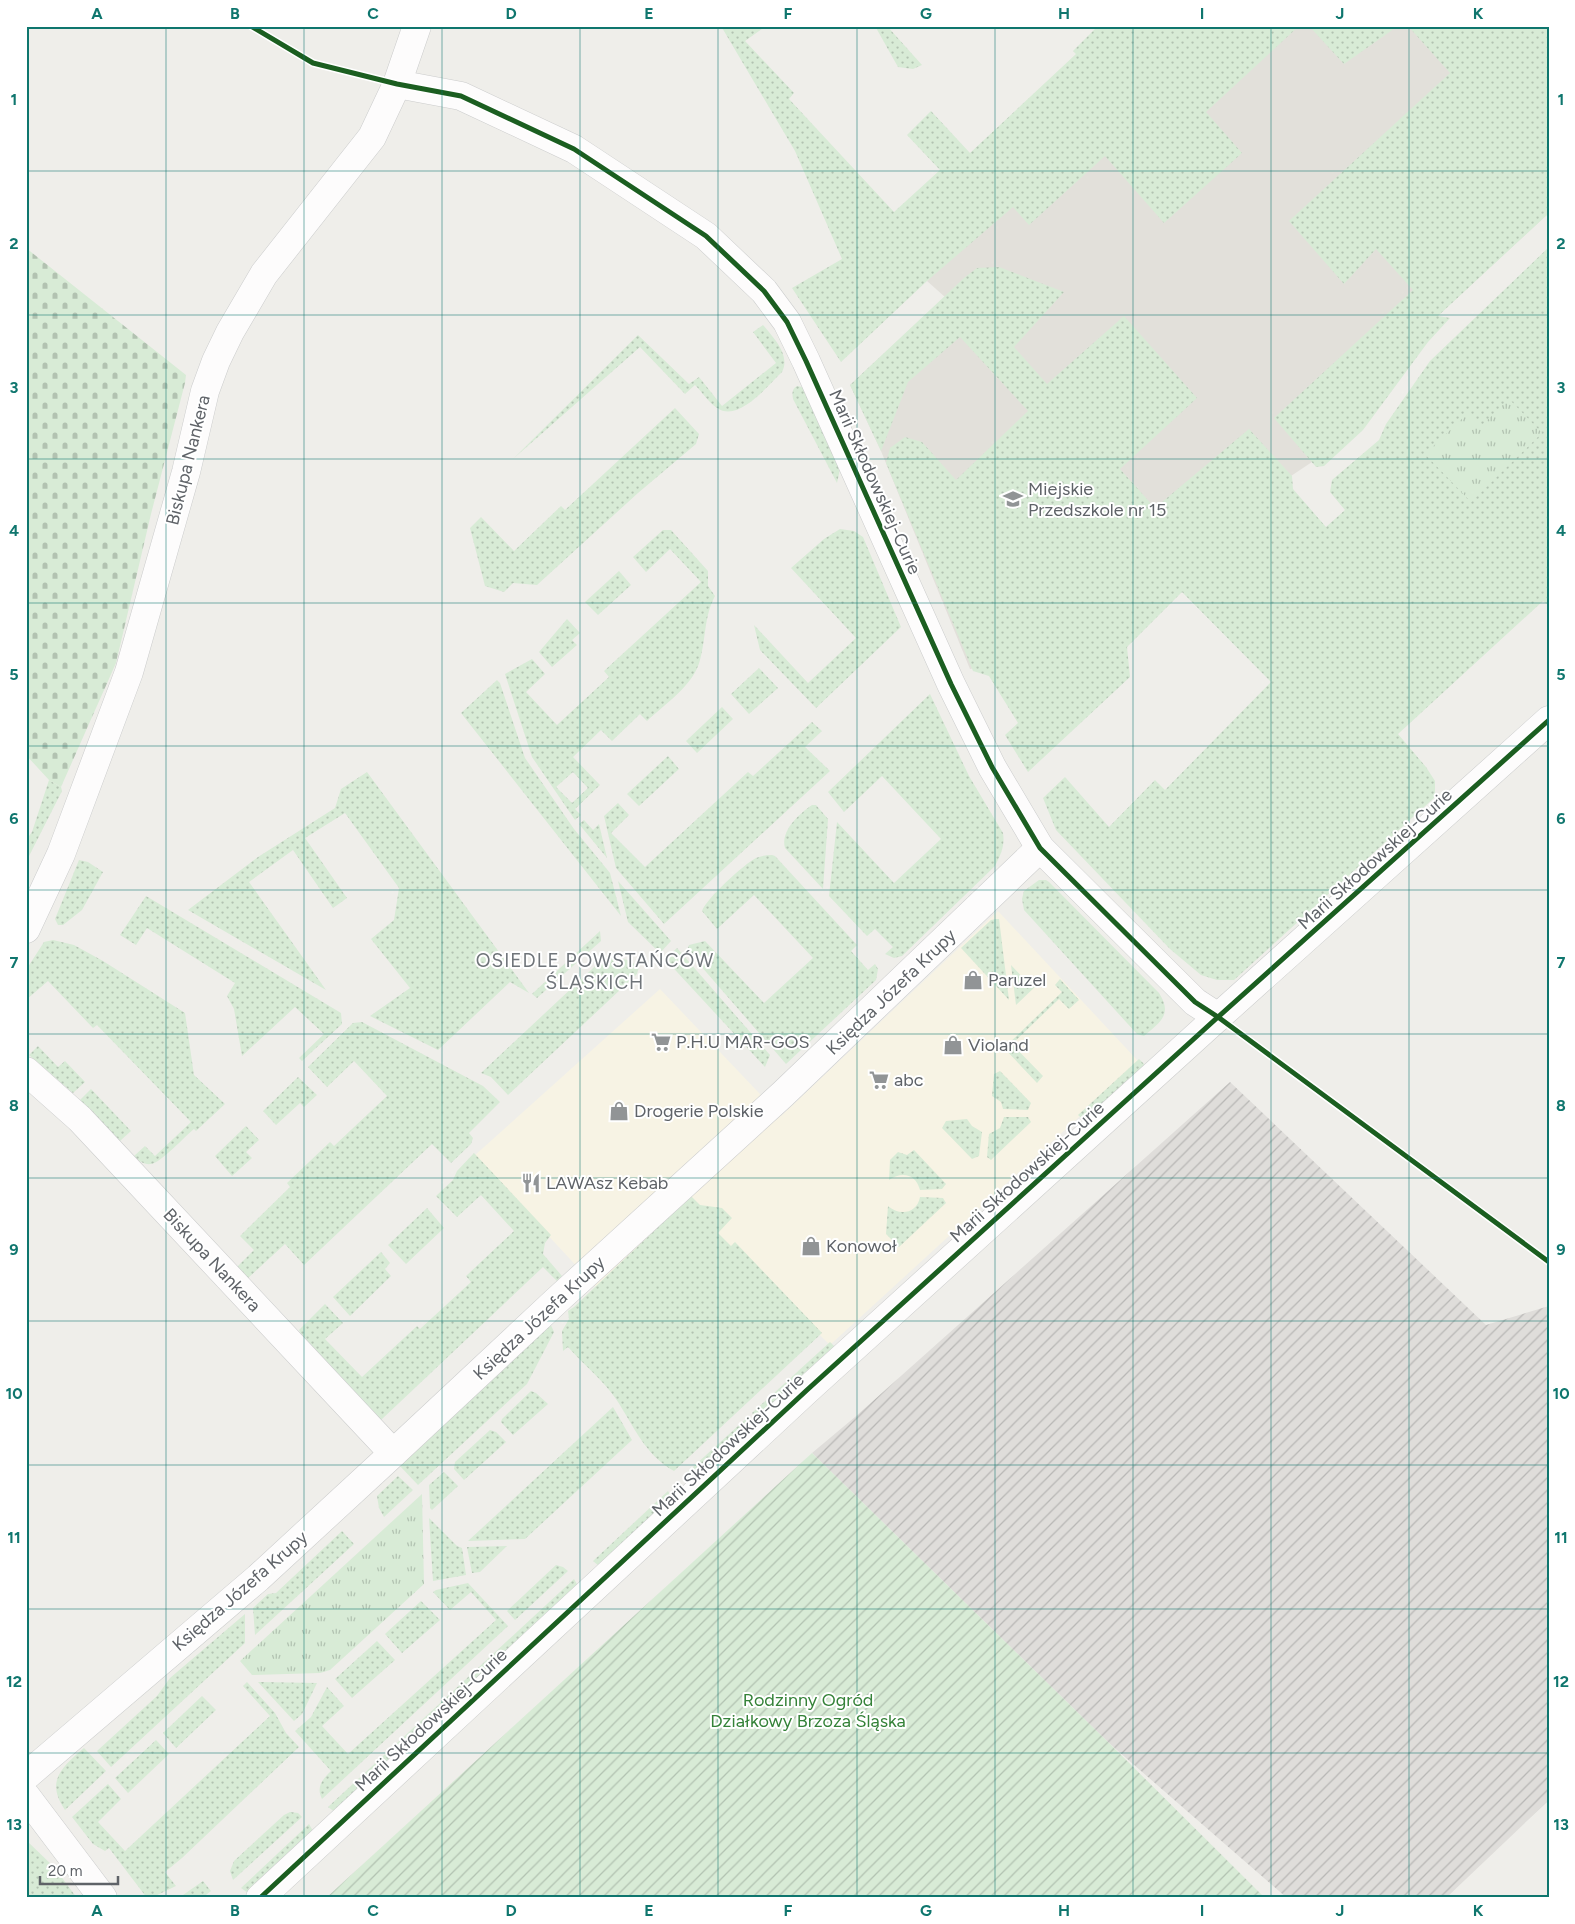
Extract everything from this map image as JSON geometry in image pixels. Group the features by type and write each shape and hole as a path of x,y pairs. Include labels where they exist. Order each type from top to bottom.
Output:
{"street":[{"name":"Biskupa Nankera","path":"26,929 61,854 130,672 186,472 205,391 216,361 230,332 264,274 372,137 397,84 416,26"},
{"name":"Marii Skłodowskiej-Curie","path":"397,84 461,96 574,150 706,236 764,291 786,322 806,361 951,684 984,751 1040,848 1195,1002 1218,1017"},
{"name":"Marii Skłodowskiej-Curie","path":"260,1898 807,1390 1549,720"},
{"name":"Księdza Józefa Krupy","path":"26,1776 258,1578 555,1302 783,1094 1040,848"},
{"name":"Biskupa Nankera","path":"26,1071 80,1119 394,1453"},
{"path":"26,1796 103,1898"}],"shaded area":[{"path":"1164,26 1528,26 1549,213 1437,316 1312,462 1014,661 970,669 881,451 850,385 945,297 927,281"},
{"path":"998,911 1139,1062 830,1345 687,1205 598,1289 474,1156 660,989 781,1116"},
{"path":"1230,1082 1486,1325 1549,1306 1549,1800 1446,1898 1287,1898 1110,1744 812,1453 855,1417"}],"green space":[{"path":"721,26 766,26 745,41 794,93 789,99 894,212 940,170 907,135 931,111 970,153 1076,54 1073,51 1098,26 1299,26 1206,112 1242,153 1164,223 1105,156 1029,225 1013,207 927,281 841,362 792,288 842,259 795,151"},
{"path":"875,26 887,26 922,65 913,69 898,67"},
{"path":"1309,26 1398,26 1344,64"},
{"path":"1408,26 1549,26 1549,213 1438,316 1450,318 1428,342 1363,430 1324,466 1316,467 1274,418 1413,290 1376,249 1344,284 1289,221 1450,73"},
{"path":"1549,247 1549,606 1543,601 1398,734 1426,767 1435,781 1435,797 1234,980 1217,980 1201,975 1170,949 1056,830 1043,798 1065,777 1109,827 1155,780 1165,790 1271,682 1182,592 1127,647 1130,677 1028,772 1005,735 1018,723 989,676 973,671 886,463 890,448 905,437 922,442 956,480 1028,411 960,337 908,382 881,451 850,385 964,278 977,268 999,267 1064,292 1014,347 1047,384 1124,316 1197,398 1120,469 1155,508 1249,429 1292,476 1293,489 1326,527 1345,510 1330,492 1332,480 1379,440 1386,424 1430,361"},
{"path":"26,248 186,375 116,663 61,787 49,780 26,755"},
{"path":"763,325 780,347 783,353 784,366 782,372 744,407 734,411 717,408 695,385 685,394 640,347 513,459 638,335 689,384 699,377 722,406 776,363 753,332"},
{"path":"797,386 802,387 806,392 840,469 837,483 793,399 793,391"},
{"path":"1509,399 1542,433 1471,502 1425,454 1467,414 1480,427"},
{"path":"675,408 699,434 696,444 638,493 537,585 513,583 504,592 485,586 470,528 481,517 514,551 561,506 565,510"},
{"path":"840,529 854,531 863,537 901,627 816,708 760,650 754,625 808,683 856,638 791,568 824,539"},
{"path":"663,530 671,530 708,571 708,586 715,596 709,611 697,669 685,686 647,721 640,714 612,741 601,730 573,757 600,785 575,809 581,815 575,820 532,757 505,674 532,659 545,674 526,692 557,725 609,677 604,671 701,582 670,549 646,572 633,557","holes":["573,772 588,788 572,803 556,787"]},
{"path":"619,571 631,585 598,615 585,602"},
{"path":"567,619 580,633 572,640 577,645 552,667 539,652"},
{"path":"759,668 778,688 749,714 731,694"},
{"path":"497,680 500,683 525,758 574,829 610,873 621,916 461,713"},
{"path":"930,694 969,776 1003,833 1003,846 995,866 902,956 894,958 885,954 893,947 875,929 867,936 829,896 837,822 894,883 941,839 882,776 844,812 828,792"},
{"path":"722,707 733,719 697,753 686,741"},
{"path":"812,722 822,731 805,747 830,771 664,924 616,868 604,816 618,803 629,815 611,833 645,867 748,772 753,776"},
{"path":"668,756 679,769 639,806 627,794"},
{"path":"367,772 529,993 510,982 438,1050 370,1016 410,988 371,939 394,920 399,888 345,813 305,838 347,898 333,908 293,850 249,882 326,990 188,910 258,857 335,808 341,789"},
{"path":"49,780 61,787 62,791 26,862 26,840 32,832"},
{"path":"812,805 816,805 828,819 823,889 785,848 784,842 788,829 796,818"},
{"path":"584,820 593,830 599,824 607,858 579,824"},
{"path":"772,855 857,945 851,951 868,970 875,964 878,969 876,980 786,1064 687,950 689,945 705,941 764,1003 813,958 754,895 717,929 702,911 710,899 743,867 756,858"},
{"path":"79,860 88,862 103,872 82,910 63,925 58,925 55,919"},
{"path":"1039,880 1049,882 1159,993 1165,1007 1165,1013 1163,1018 1144,1036 1137,1034 1024,910 1022,899 1024,891"},
{"path":"618,881 671,941 660,953 628,922"},
{"path":"146,896 341,1013 342,1024 302,1061 299,1058 324,1034 295,1007 242,1056 234,1009 227,996 235,983 147,928 136,945 120,935"},
{"path":"999,919 1009,1000 961,948 991,920"},
{"path":"600,931 601,941 537,998 532,994"},
{"path":"53,940 74,945 103,961 185,1013 194,1075 225,1104 196,1131 194,1129 167,1154 151,1164 144,1163 134,1156 145,1146 155,1156 191,1122 97,1025 93,1028 48,981 26,1000 26,970 44,942"},
{"path":"677,948 770,1055 765,1067 665,959"},
{"path":"606,956 628,960 639,967 637,974 508,1095 491,1077 481,1073"},
{"path":"1011,965 1025,980 1029,976 1037,985 1016,1005"},
{"path":"1060,979 1079,1000 1069,1009 1059,999 1012,1044 1043,1076 1037,1083 1004,1048 1062,992 1055,985"},
{"path":"362,1022 483,1086 500,1102 469,1133 473,1138 471,1144 451,1163 432,1144 304,1265 285,1244 247,1279 237,1267 254,1250 240,1236 290,1187 287,1183 330,1142 334,1146 387,1096 354,1061 327,1087 308,1067 353,1023"},
{"path":"38,1046 58,1067 65,1061 85,1082 73,1093 29,1055"},
{"path":"1139,1059 1147,1067 1085,1121 1078,1115"},
{"path":"1000,1071 1031,1103 1028,1110 1003,1109 1001,1102 992,1096 994,1074"},
{"path":"298,1077 317,1095 304,1107 300,1103 276,1125 263,1111"},
{"path":"91,1089 131,1131 120,1141 80,1100"},
{"path":"1004,1117 1028,1117 1031,1122 991,1160 987,1157 989,1134 1000,1128"},
{"path":"967,1119 972,1126 982,1132 979,1156 972,1159 942,1128 946,1121"},
{"path":"246,1126 259,1140 246,1152 252,1158 232,1176 215,1156"},
{"path":"914,1150 946,1184 942,1189 920,1190 912,1177 903,1175 889,1180 890,1160 898,1152 907,1155"},
{"path":"474,1153 551,1235 545,1243 543,1254 562,1276 557,1281 543,1267 381,1420 299,1330 325,1304 343,1323 325,1339 362,1377 417,1326 420,1329 471,1282 466,1276 514,1231 481,1195 457,1217 436,1196 453,1180 457,1171"},
{"path":"691,1196 700,1205 722,1208 732,1218 718,1233 731,1246 735,1242 822,1333 674,1471 647,1448 616,1399 599,1379 568,1347 563,1351 562,1331 569,1319 568,1311"},
{"path":"920,1197 943,1198 946,1203 899,1247 886,1234 888,1206 897,1211 907,1212 915,1207"},
{"path":"427,1208 444,1228 406,1264 388,1245"},
{"path":"381,1252 390,1263 385,1269 391,1276 350,1316 333,1297"},
{"path":"550,1323 554,1332 527,1384 418,1485 398,1464"},
{"path":"830,1342 835,1347 761,1422 752,1413"},
{"path":"531,1391 548,1404 513,1435 501,1422 502,1419"},
{"path":"613,1407 632,1440 525,1539 468,1541"},
{"path":"749,1416 758,1426 692,1481 683,1476"},
{"path":"490,1430 496,1432 506,1442 464,1480 454,1469 455,1462"},
{"name":"Rodzinny Ogród Działkowy Brzoza Śląska","path":"812,1453 1265,1898 326,1898"},
{"path":"444,1472 458,1486 432,1510 430,1508 429,1485"},
{"path":"398,1476 413,1490 384,1517 379,1508 377,1496"},
{"path":"668,1491 674,1503 599,1566 593,1561"},
{"path":"422,1494 424,1584 330,1670 320,1673 252,1675 240,1661"},
{"path":"429,1518 457,1546 462,1548 466,1575 433,1581"},
{"path":"342,1531 354,1544 255,1635 253,1608 268,1594 276,1593"},
{"path":"507,1546 480,1572 472,1573 467,1547"},
{"path":"556,1565 568,1571 515,1620 507,1611"},
{"path":"574,1579 578,1586 335,1812 328,1807"},
{"path":"468,1583 508,1626 322,1799 320,1787 325,1777 331,1771 295,1731 311,1717 327,1687 344,1706 322,1726 348,1754 496,1620 471,1592 450,1610 433,1592"},
{"path":"421,1601 440,1620 402,1653 385,1634"},
{"path":"245,1614 245,1643 111,1767 97,1751 157,1696 170,1678"},
{"path":"377,1641 395,1660 352,1698 335,1679"},
{"path":"247,1682 275,1713 286,1733 299,1747 165,1872 176,1886 151,1898 147,1898 109,1848 105,1851 93,1844 72,1817 108,1784 121,1799 98,1822 125,1851 270,1716 243,1686"},
{"path":"258,1682 317,1683 302,1714 294,1721"},
{"path":"202,1696 216,1710 176,1748 163,1733"},
{"path":"156,1740 169,1754 128,1793 115,1778"},
{"path":"84,1748 106,1771 65,1810 56,1791 56,1783 63,1768"},
{"path":"290,1812 298,1813 302,1817 233,1880 230,1871 234,1861 284,1815"},
{"path":"309,1824 313,1831 248,1893 241,1888"},
{"path":"26,1840 54,1867 77,1898 26,1898"},
{"path":"203,1881 211,1891 202,1898 176,1898 183,1895"}],"cycle path":[{"path":"251,26 313,63 397,84 461,96 574,149 706,236 764,291 787,322 806,361 951,684 992,767 1040,848 1195,1002 1218,1017 1549,1262"},
{"path":"260,1898 807,1390 1549,720"}],"place":[{"name":"Miejskie Przedszkole nr 15","path":"1013,499"},
{"name":"Paruzel","path":"973,980"},
{"name":"P.H.U MAR-GOS","path":"661,1042"},
{"name":"Violand","path":"953,1045"},
{"name":"abc","path":"879,1080"},
{"name":"Drogerie Polskie","path":"619,1111"},
{"name":"LAWAsz Kebab","path":"531,1183"},
{"name":"Konowoł","path":"811,1246"}],"district":[{"name":"OSIEDLE POWSTAŃCÓW ŚLĄSKICH","path":"595,971"}]}
